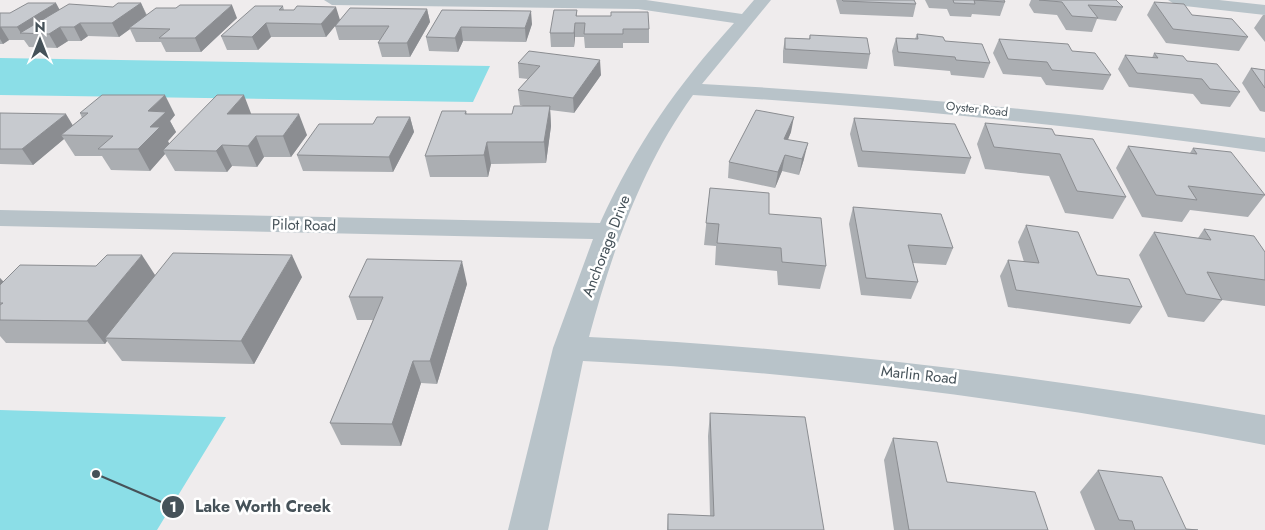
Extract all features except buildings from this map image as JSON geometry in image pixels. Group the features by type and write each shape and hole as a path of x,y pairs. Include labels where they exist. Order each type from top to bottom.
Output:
{"street":[{"path":"332,0 638,4 670,7 746,20"},
{"name":"Anchorage Drive","path":"528,530 569,348 609,231 640,166 669,115 687,90 763,0"},
{"path":"1176,0 1265,10"},
{"name":"Oyster Road","path":"687,90 802,95 957,107 1080,120 1265,145"},
{"name":"Pilot Road","path":"0,218 609,231"},
{"name":"Marlin Road","path":"569,348 805,362 975,381 1159,410 1265,430"}],"water":[{"path":"0,58 490,66 473,102 0,95"},
{"path":"0,410 226,417 157,530 0,530"}],"place":[{"name":"Lake Worth Creek","path":"96,474"}]}
